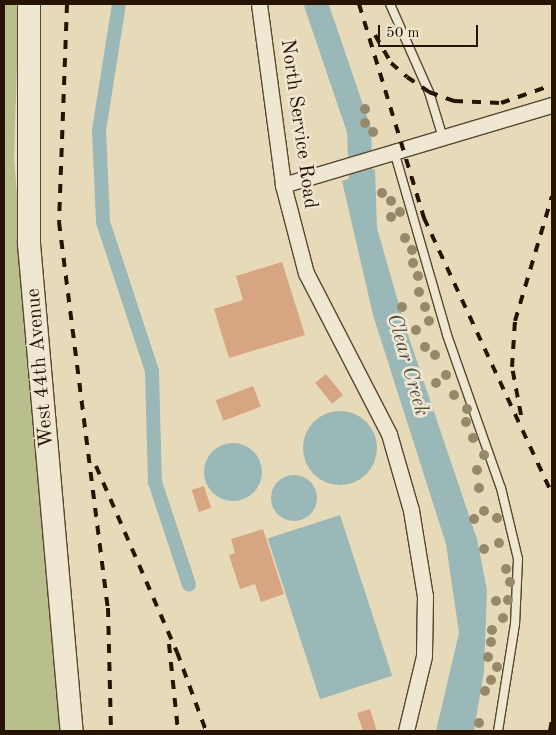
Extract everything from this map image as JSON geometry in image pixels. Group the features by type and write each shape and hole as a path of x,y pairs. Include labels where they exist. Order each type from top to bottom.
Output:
{"street":[{"name":"West 44th Avenue","path":"29,4 30,244 72,731"},
{"name":"North Service Road","path":"259,4 283,185 306,272 389,434 411,510 425,596 424,656 406,731"},
{"path":"283,185 552,105"}],"lane":[{"path":"390,4 430,92 443,138"},
{"path":"388,153 447,335 490,453 516,550 516,624 498,731"}],"green space":[{"path":"4,4 19,4 14,158 61,731 4,731"}],"water":[{"name":"Clear Creek","path":"375,169 377,228 405,326 477,539 487,590 484,671 474,731 436,731 459,633 446,544 373,315 342,181"},
{"path":"333,411 347,411 361,417 371,427 377,441 375,462 361,479 347,485 333,485 319,479 309,469 303,455 303,441 309,427 319,417"},
{"path":"227,443 239,443 254,451 262,466 262,478 254,493 239,501 227,501 212,493 204,478 204,466 212,451"},
{"path":"299,475 303,476 313,485 316,489 316,507 307,517 299,521 289,521 281,517 272,507 271,493 275,485 285,476"},
{"path":"340,515 392,676 320,699 268,538"}],"building":[{"path":"282,262 305,335 229,358 214,309 243,300 236,276"},
{"path":"326,374 343,395 332,404 315,383"},
{"path":"253,386 261,407 224,421 216,400"},
{"path":"204,486 211,508 199,512 192,490"},
{"path":"263,529 284,594 261,602 255,584 240,589 229,555 235,553 231,539"},
{"path":"370,709 377,731 363,731 357,713"}],"waterway":[{"path":"119,4 99,130 103,222 152,371 155,482 189,585"},
{"name":"Clear Creek","path":"316,4 359,130 362,207"}],"railway":[{"path":"67,4 59,222 108,608 111,731"},
{"path":"359,4 424,218 552,494"},
{"path":"375,35 391,63 407,77 429,92 454,101 501,103 552,85"},
{"path":"521,415 512,367 515,321 552,196"},
{"path":"96,466 177,652 206,731"},
{"path":"169,644 178,731"},
{"path":"550,731 552,720"}]}
